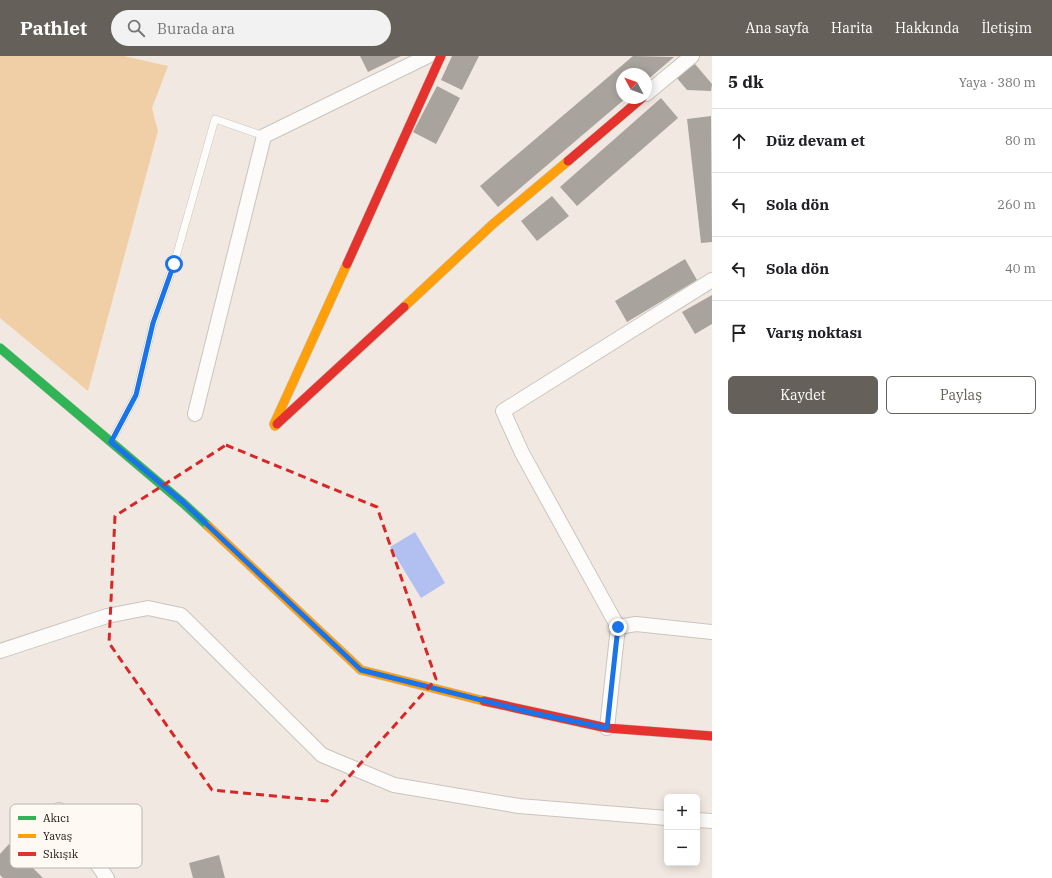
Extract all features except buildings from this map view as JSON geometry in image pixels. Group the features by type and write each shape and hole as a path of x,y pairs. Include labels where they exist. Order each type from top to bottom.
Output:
{"street":[{"path":"195,414 264,136 428,56"},
{"path":"441,56 274,424 275,426 493,224 635,104"},
{"path":"652,89 692,56"},
{"path":"607,728 618,627 522,454 503,411 712,280"},
{"path":"0,348 183,502 361,670 533,713 607,728 712,736"},
{"path":"0,651 107,616 148,608 181,615 322,755 394,785 519,806 664,818"},
{"path":"618,627 636,624 712,632"},
{"path":"700,820 712,821"},
{"path":"100,868 107,878"}],"lane":[{"path":"111,442 136,395 153,323 174,264 215,119 264,136"}],"highlighted area":[{"path":"226,445 377,507 436,679 327,801 212,790 109,643 115,516"}],"shaded area":[{"path":"0,56 124,56 168,66 152,108 158,131 88,391 0,318"}],"water":[{"path":"415,532 445,583 421,598 390,547"}],"traffic: fast":[{"path":"0,348 183,503 208,526"}],"traffic: slow":[{"path":"404,307 493,224 568,161"},
{"path":"277,424 275,426 274,424 347,264"},
{"path":"208,526 361,670 484,701"}],"traffic: jam":[{"path":"347,264 441,56"},
{"path":"568,161 635,104"},
{"path":"277,424 404,307"},
{"path":"484,701 607,728 712,736"}],"route":[{"path":"174,264 153,323 136,395 111,442 183,502 361,670 533,713 607,728 618,627"}]}
